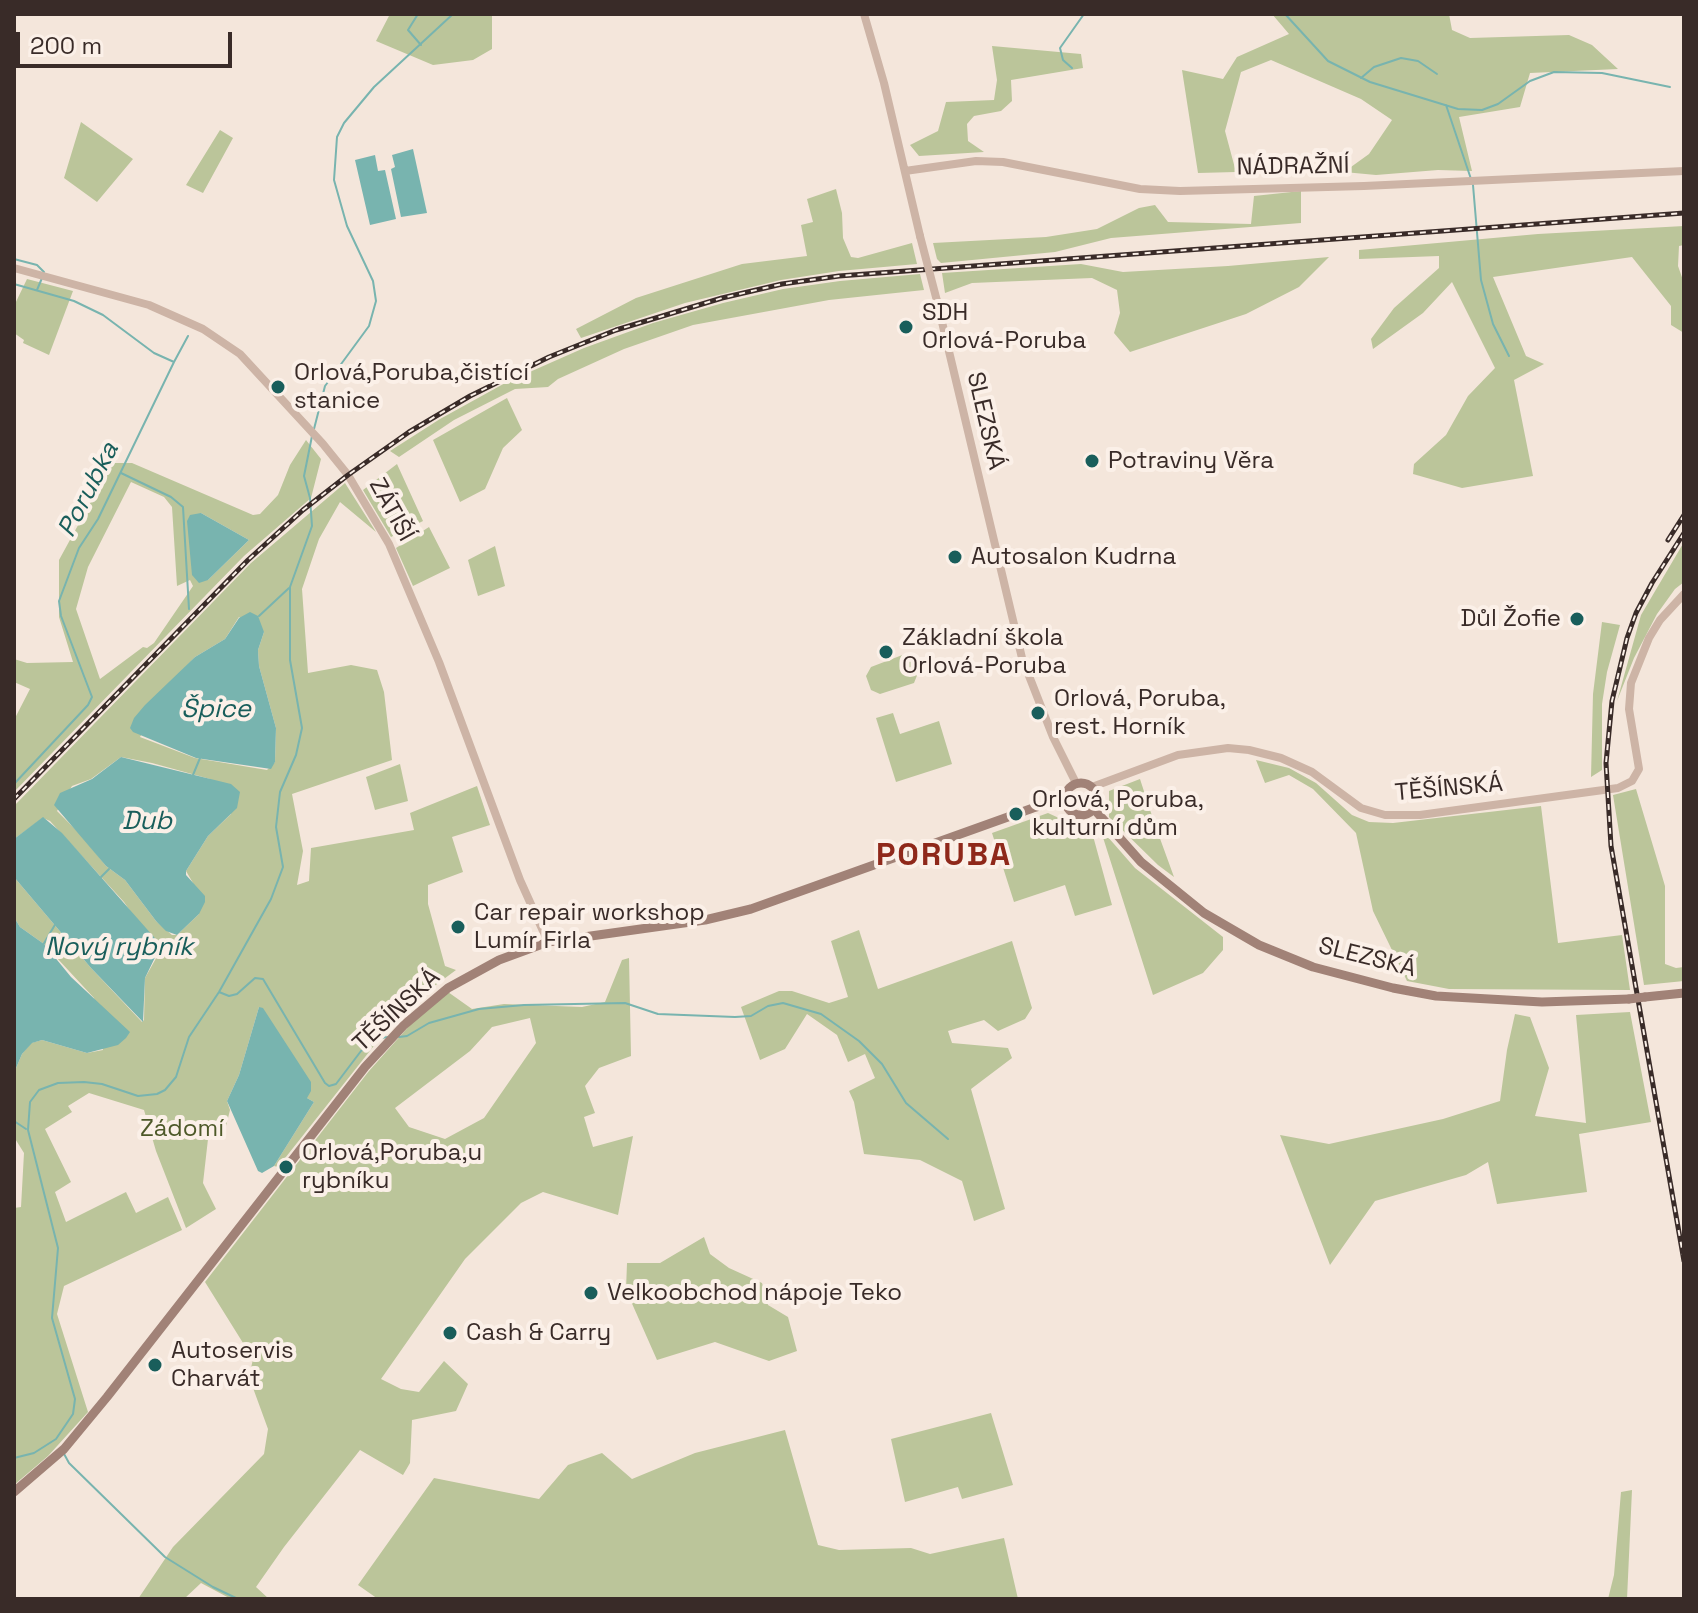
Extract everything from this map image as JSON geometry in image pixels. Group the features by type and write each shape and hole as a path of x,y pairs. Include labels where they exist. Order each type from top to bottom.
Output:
{"main road":[{"path":"1076,783 1092,787 1097,800 1094,809 1086,815 1068,809 1065,799 1068,789 1076,783"},
{"name":"TĚŠÍNSKÁ","path":"14,1492 57,1455 150,1345 332,1107 380,1051 427,1004 469,976 499,960 548,942 705,920 751,909 1065,799"},
{"name":"SLEZSKÁ","path":"1094,809 1141,862 1204,913 1259,945 1313,967 1436,996 1550,1002 1684,993"}],"street":[{"name":"SLEZSKÁ","path":"864,14 881,71 1022,658 1053,737 1076,783"},
{"name":"NÁDRAŽNÍ","path":"905,171 976,161 1003,162 1140,189 1180,191 1684,171"},
{"name":"ZÁTIŠÍ","path":"14,268 149,305 203,329 240,354 348,475 389,544 450,691 520,880 548,942"},
{"name":"TĚŠÍNSKÁ","path":"1092,787 1178,755 1228,748 1281,758 1312,772 1361,808 1385,815 1420,815 1626,785 1636,776 1640,761 1629,709 1631,683 1649,638 1660,620 1684,594"}],"green space":[{"path":"390,14 492,14 492,49 473,60 433,65 376,41"},
{"path":"1272,14 1449,14 1452,30 1470,38 1569,35 1592,45 1618,69 1530,73 1520,107 1459,117 1472,171 1438,170 1376,175 1344,172 1369,154 1392,120 1361,99 1271,60 1241,72 1225,131 1236,172 1198,173 1182,70 1223,79 1237,57 1289,34"},
{"path":"992,46 1081,54 1083,68 1011,80 1012,101 1001,111 974,116 967,124 968,141 984,152 919,156 910,145 938,131 946,102 994,100 997,80"},
{"path":"81,122 133,159 97,202 64,178"},
{"path":"220,130 233,138 203,193 186,185"},
{"path":"836,189 842,213 843,238 851,257 858,258 912,243 917,264 781,280 685,303 581,338 576,329 636,298 742,264 807,256 801,225 813,222 807,199"},
{"path":"1301,191 1301,223 1111,238 1055,252 941,263 933,243 1046,237 1097,229 1139,208 1155,205 1168,222 1251,224 1254,196"},
{"path":"1684,226 1684,245 1679,246 1678,266 1684,283 1684,333 1671,325 1671,306 1632,257 1493,277 1526,356 1544,364 1514,380 1533,476 1462,488 1413,474 1414,464 1446,435 1468,396 1495,368 1452,282 1423,313 1373,349 1371,339 1394,308 1439,268 1439,256 1359,259 1359,250 1538,234"},
{"path":"1329,257 1299,287 1246,314 1130,352 1114,333 1120,313 1117,290 1092,278 972,283 945,293 942,273 1081,264 1123,272"},
{"path":"920,274 924,290 829,300 693,325 624,349 558,379 548,387 515,389 454,420 399,457 390,451 507,382 584,348 653,323 783,289"},
{"path":"27,279 73,291 49,355 23,343 24,340 14,333 14,306"},
{"path":"507,398 522,430 503,448 485,489 460,502 433,440"},
{"path":"306,440 321,459 311,498 244,556 14,792 14,720 30,689 14,682 14,659 27,663 73,662 59,617 59,560 112,463 132,463 253,515 260,514 278,495 290,465","holes":["131,482 164,497 172,507 177,586 190,580 193,586 154,643 143,647 100,679 76,609 88,567","201,513 249,540 208,580"]},
{"path":"397,464 423,521 391,537 363,490"},
{"name":"Zádomí","path":"345,483 376,532 340,502 319,539 302,589 308,673 351,665 377,670 384,692 392,760 292,794 303,851 297,885 309,881 311,848 414,830 410,813 477,786 490,825 452,837 463,872 428,885 428,904 445,966 456,970 417,999 388,1028 278,1167 274,1166 314,1102 307,1098 259,1007 239,1075 227,1101 230,1110 225,1130 208,1139 203,1183 216,1209 186,1228 156,1151 144,1110 89,1093 68,1106 72,1112 45,1129 71,1182 55,1192 66,1222 126,1192 136,1213 168,1197 182,1230 64,1286 57,1314 88,1412 48,1456 14,1485 14,1208 21,1207 24,1153 14,1137 14,1073 22,1054 31,1043 42,1040 87,1053 103,1050 94,998 44,944 20,927 14,917 14,877 91,968 142,1022 145,978 159,953 124,902 50,821 43,818 14,839 14,806 251,563","holes":["239,617 264,632 258,650 259,666 276,728 275,762 267,770 195,758 140,737 180,673 195,657 225,639","121,757 210,779 231,814 208,836 186,871 193,883 199,914 177,935 172,935 156,921 125,880 106,866 57,811 72,786 91,779"]},
{"path":"429,527 450,568 413,586 396,548"},
{"path":"1684,542 1684,582 1657,614 1634,658 1617,701 1641,615"},
{"path":"495,546 505,586 478,596 468,560"},
{"path":"1602,622 1620,625 1602,704 1602,770 1591,777 1593,694"},
{"path":"905,654 915,659 920,668 914,683 880,694 871,690 866,676 871,667"},
{"path":"893,713 900,734 939,721 952,764 896,782 876,718"},
{"path":"1256,760 1289,768 1316,783 1352,815 1369,822 1393,823 1541,806 1558,943 1622,935 1630,990 1449,989 1407,981 1373,911 1356,833 1313,789 1289,775 1265,783"},
{"path":"400,764 408,801 375,810 366,777"},
{"path":"1140,779 1174,877 1109,817 1109,791"},
{"path":"1636,789 1665,886 1665,964 1684,967 1684,981 1644,985 1613,795"},
{"path":"1048,813 1072,824 1090,825 1112,905 1075,916 1065,885 1014,902 992,833"},
{"path":"1100,828 1135,868 1223,937 1223,950 1203,973 1153,995"},
{"path":"859,930 878,989 1012,941 1032,1008 1025,1019 998,1031 984,1020 948,1031 952,1043 1008,1048 1012,1058 971,1089 1005,1209 974,1221 962,1181 920,1160 864,1154 849,1091 875,1078 865,1054 848,1062 837,1035 807,1014 785,1049 760,1060 741,1007 779,991 792,991 829,1003 848,997 831,941"},
{"path":"629,958 631,1056 599,1068 585,1086 595,1113 584,1117 593,1147 633,1136 618,1215 543,1192 521,1203 465,1259 381,1379 401,1389 419,1392 444,1361 468,1384 456,1411 412,1420 410,1463 403,1475 360,1450 256,1587 269,1599 231,1599 201,1583 184,1599 138,1599 173,1547 264,1454 268,1429 249,1377 253,1359 205,1282 369,1071 411,1024 448,992 472,1009 504,1004 582,1007 605,1002 622,960","holes":["530,1018 536,1043 484,1118 445,1139 409,1127 395,1108 470,1051 492,1027"]},
{"path":"1630,1012 1651,1122 1579,1134 1587,1192 1497,1204 1488,1162 1466,1175 1375,1201 1330,1265 1280,1135 1329,1144 1443,1119 1500,1101 1515,1014 1530,1017 1549,1068 1535,1116 1586,1123 1576,1015"},
{"path":"704,1237 710,1254 729,1268 762,1283 768,1305 788,1317 797,1351 769,1361 715,1342 657,1360 626,1290 627,1263 660,1263"},
{"path":"991,1413 1013,1485 962,1499 958,1487 905,1502 891,1439"},
{"path":"785,1430 818,1545 839,1550 911,1548 930,1554 1004,1538 1018,1599 378,1599 358,1585 434,1478 539,1499 568,1465 602,1453 632,1479 695,1453"},
{"path":"1632,1490 1627,1599 1608,1599 1614,1575 1621,1492"}],"water":[{"path":"413,149 427,213 401,217 391,169 395,167 392,155"},
{"path":"375,155 378,171 385,170 396,219 370,225 355,160"},
{"path":"201,513 249,540 208,580 199,583 192,575 187,521 190,515"},
{"name":"Špice","path":"250,612 258,616 264,632 258,650 259,666 276,728 275,762 271,769 196,758 133,732 130,728 134,718 145,705 195,657 225,639 239,618"},
{"name":"Dub","path":"121,757 231,784 240,792 237,808 208,836 186,871 186,875 205,896 205,902 199,914 177,935 166,931 156,921 125,880 106,866 54,805 60,793 92,779"},
{"name":"Nový rybník","path":"43,817 62,833 161,945 145,978 143,1022 91,968 14,877 14,839"},
{"path":"14,917 20,927 44,944 71,977 130,1032 118,1045 87,1053 42,1040 32,1043 22,1054 14,1073"},
{"path":"259,1007 263,1008 311,1082 307,1098 314,1102 274,1166 262,1173 258,1171 227,1101 239,1075"}],"waterway":[{"path":"418,14 408,30 421,45"},
{"path":"314,429 325,386 369,326 376,301 373,281 347,226 334,180 337,137 344,123 374,87 453,14"},
{"path":"1072,68 1063,60 1060,48 1084,14"},
{"path":"1285,14 1328,61 1370,82 1458,109 1482,110 1498,104 1530,81 1554,72 1602,73 1670,87"},
{"path":"1361,78 1374,67 1401,58 1418,61 1437,74"},
{"path":"1446,105 1471,179"},
{"path":"1473,185 1481,280 1493,324 1509,356"},
{"path":"14,259 37,265 44,272"},
{"path":"37,290 42,278"},
{"name":"Porubka","path":"14,284 74,301 103,315 154,353 174,362 98,519 79,548 59,601 61,616 92,697 14,784"},
{"path":"174,362 188,336"},
{"path":"14,1458 34,1453 56,1439 73,1414 75,1399 52,1318 58,1248 28,1130 30,1102 39,1090 58,1083 102,1084 138,1096 165,1090 176,1077 189,1037 219,992 271,899 283,867 276,827 280,792 296,755 302,728 290,660 290,587 312,526 310,498 304,476 312,436"},
{"path":"121,473 171,497 183,507 189,609"},
{"path":"259,616 289,588"},
{"path":"193,775 200,758"},
{"path":"100,878 109,869"},
{"path":"43,945 56,923"},
{"path":"219,992 229,996 237,994 255,978 263,979 329,1086 336,1084 361,1051 388,1037"},
{"path":"399,1037 407,1036 429,1023 479,1009 524,1005 625,1003 658,1014 735,1017 751,1016 768,1006 783,1003 821,1014 859,1041 882,1064 906,1103 948,1139"},
{"name":"Porubka","path":"14,1121 26,1129"},
{"path":"63,1452 69,1463 165,1557 238,1599"}],"railway":[{"path":"14,799 248,560 303,510 409,432 470,396 549,357 616,330 722,298 782,284 839,276 1684,213"},
{"path":"1668,540 1684,515"},
{"path":"1684,533 1652,583 1627,638 1612,701 1606,763 1611,846 1684,1261"}],"place":[{"name":"SDH Orlová-Poruba","path":"906,327"},
{"name":"Orlová,Poruba,čistící stanice","path":"278,387"},
{"name":"Potraviny Věra","path":"1092,461"},
{"name":"Autosalon Kudrna","path":"955,557"},
{"name":"Důl Žofie","path":"1577,619"},
{"name":"Základní škola Orlová-Poruba","path":"886,652"},
{"name":"Orlová, Poruba, rest. Horník","path":"1038,713"},
{"name":"Orlová, Poruba, kulturní dům","path":"1016,814"},
{"name":"Car repair workshop Lumír Firla","path":"458,927"},
{"name":"Orlová,Poruba,u rybníku","path":"286,1167"},
{"name":"Velkoobchod nápoje Teko","path":"591,1293"},
{"name":"Cash & Carry","path":"450,1333"},
{"name":"Autoservis Charvát","path":"155,1365"}],"district":[{"name":"PORUBA","path":"944,856"}]}
